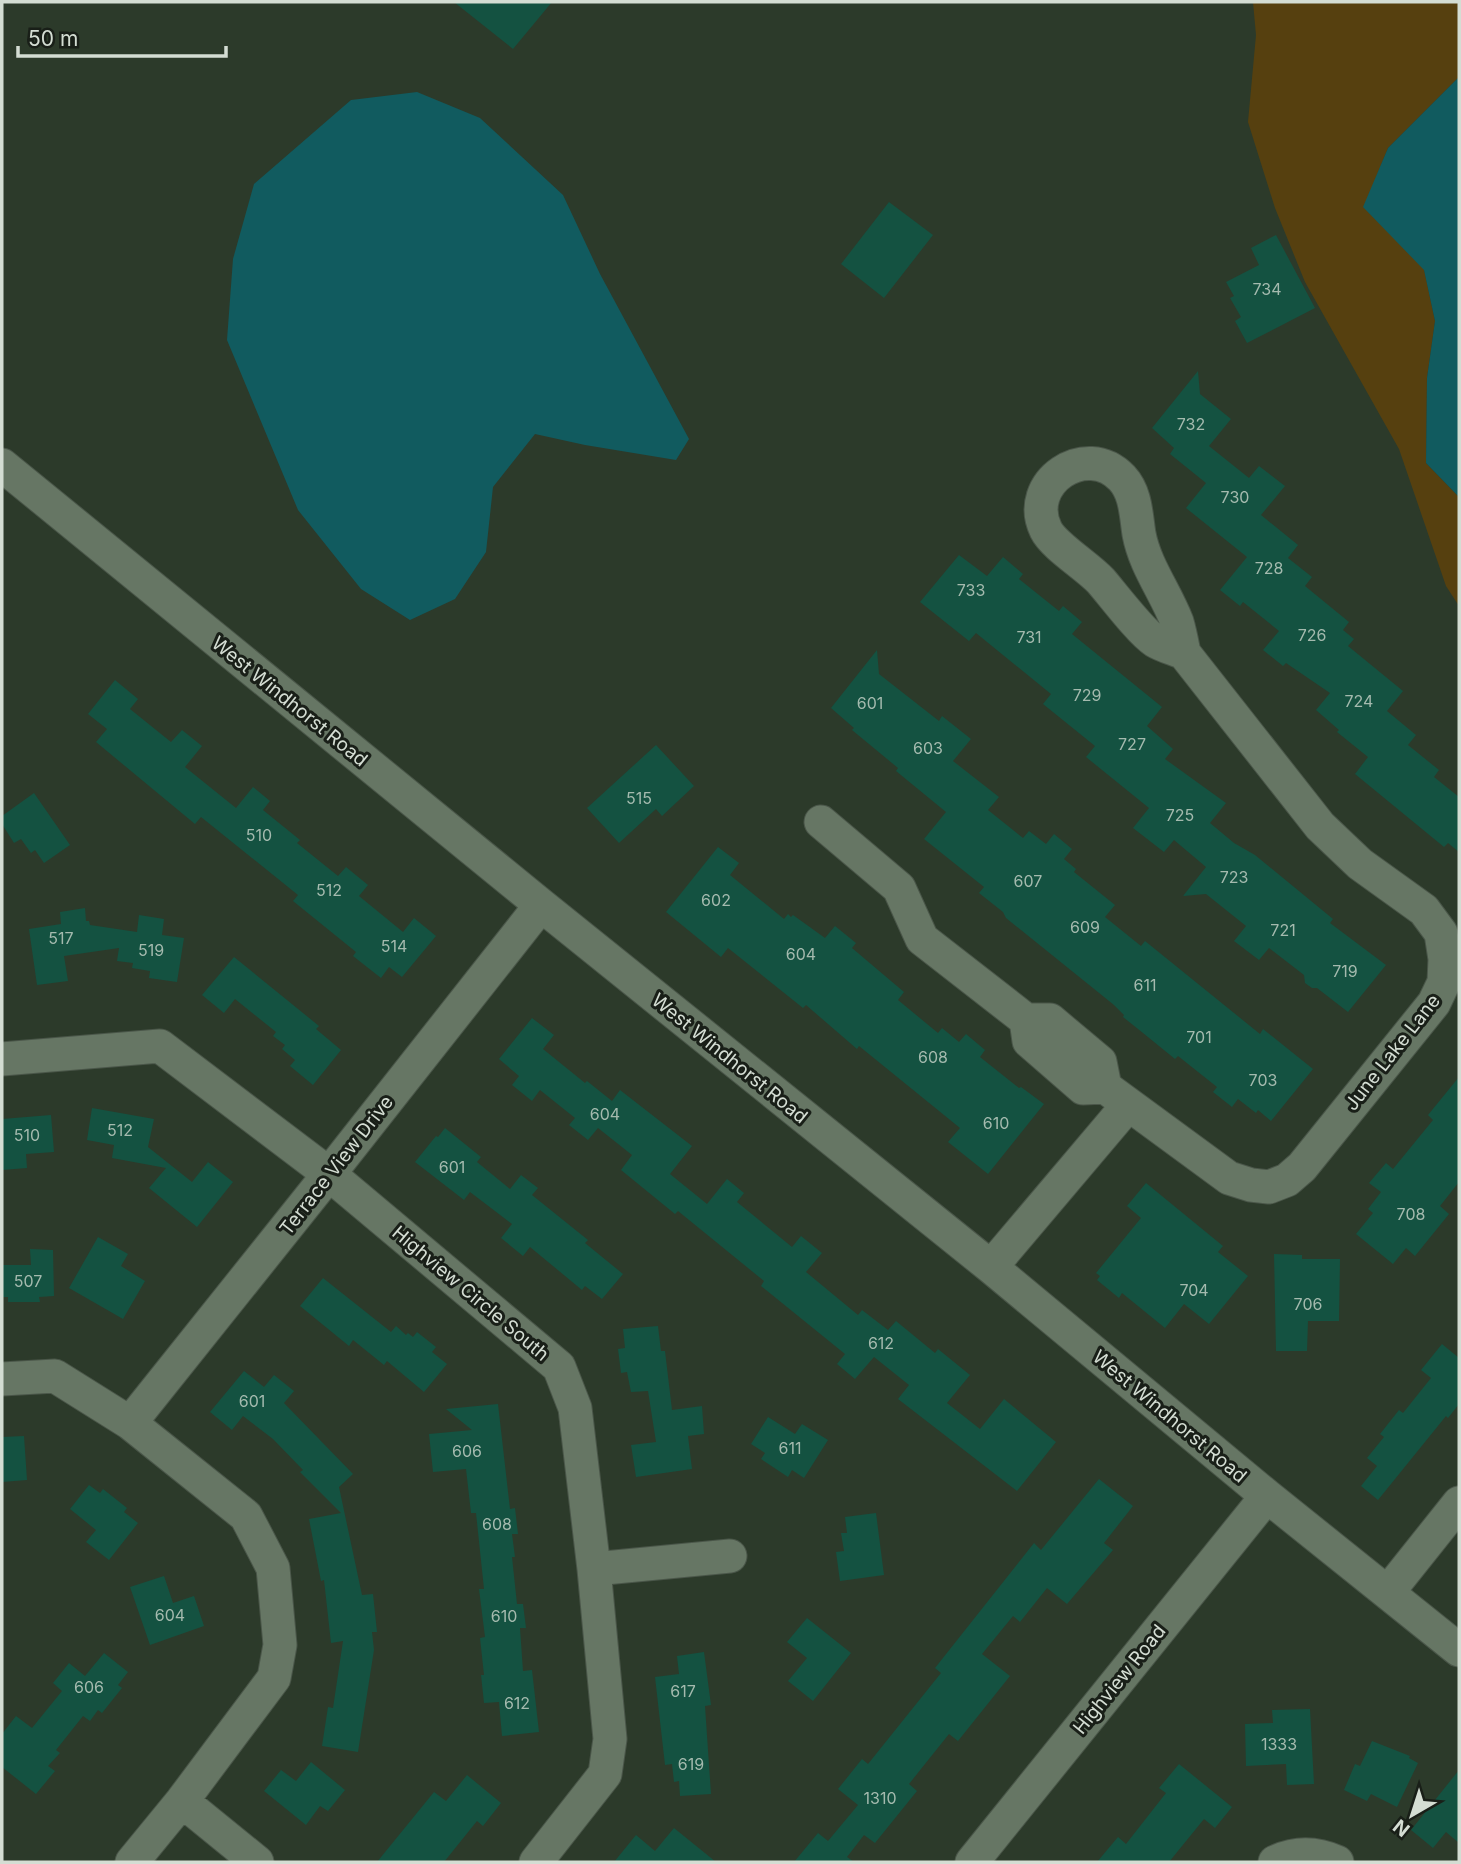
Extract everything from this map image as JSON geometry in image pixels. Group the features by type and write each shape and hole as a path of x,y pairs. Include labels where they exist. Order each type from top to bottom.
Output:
{"street":[{"name":"June Lake Lane","path":"821,822 899,888 922,939 1026,1020 1029,1041 1083,1088 1116,1096 1229,1178 1269,1187 1287,1180 1302,1167 1434,1003 1444,982 1445,959 1441,933 1424,910 1360,864 1320,826 1184,653 1177,622 1147,562 1131,491 1123,479 1112,469 1099,464 1070,466 1058,473 1048,485 1042,500 1042,516 1047,531 1056,544 1070,552 1097,576 1154,640 1184,653"},
{"name":"West Windhorst Road","path":"2,465 1459,1650"},
{"name":"Terrace View Drive","path":"130,1423 541,905"},
{"name":"Highview Circle South","path":"2,1059 160,1046 330,1174 559,1367 575,1408 610,1739 605,1774 536,1862"},
{"path":"991,1267 1116,1096"},
{"path":"2,1379 55,1376 130,1423 246,1516 273,1568 280,1645 274,1678 182,1801 132,1862"},
{"name":"Highview Road","path":"972,1862 1267,1496"},
{"path":"1388,1592 1459,1503"},
{"path":"594,1569 730,1556"},
{"path":"182,1801 257,1862"},
{"path":"1276,1862 1301,1855 1323,1856 1337,1862"}],"shaded area":[{"path":"1253,2 1459,2 1459,77 1388,148 1364,207 1424,269 1435,321 1427,378 1426,463 1459,500 1459,606 1446,586 1399,449 1305,282 1275,208 1248,122 1256,35"}],"water":[{"path":"1459,77 1459,500 1426,463 1427,378 1435,321 1424,270 1363,207 1388,148"},
{"path":"417,92 480,118 563,195 600,274 689,439 676,460 535,434 493,487 486,552 455,599 410,620 361,589 298,510 227,340 233,259 254,184 351,100"}],"building":[{"path":"454,2 552,2 513,49"},
{"path":"889,202 933,235 884,298 841,264"},
{"path":"1276,235 1315,308 1247,343 1235,321 1241,317 1230,298 1234,296 1226,282 1259,265 1251,248"},
{"path":"1198,371 1200,394 1231,419 1209,446 1249,478 1259,466 1285,486 1261,515 1298,545 1288,558 1312,577 1305,586 1349,622 1343,630 1354,639 1348,646 1403,691 1387,711 1416,735 1408,745 1439,770 1434,777 1459,797 1459,852 1448,843 1444,847 1355,774 1368,757 1337,732 1339,730 1316,710 1330,693 1286,663 1283,666 1263,650 1279,631 1243,602 1240,606 1220,590 1247,557 1186,508 1206,483 1170,454 1174,448 1152,428"},
{"path":"959,555 987,576 1003,557 1023,574 1019,579 1059,611 1063,606 1082,622 1072,634 1162,707 1147,726 1173,749 1165,759 1226,803 1210,823 1234,843 1255,855 1333,919 1330,923 1386,965 1348,1012 1317,988 1305,983 1304,975 1269,948 1259,960 1234,941 1246,926 1206,894 1183,896 1206,867 1174,840 1164,852 1133,828 1149,808 1086,757 1095,746 1043,704 1051,694 976,633 969,641 920,602"},
{"path":"877,650 879,674 939,721 942,716 971,739 953,761 999,797 988,810 1023,838 1029,831 1046,844 1054,834 1072,849 1064,859 1076,869 1074,872 1115,905 1105,917 1141,946 1145,941 1260,1034 1263,1029 1313,1069 1271,1121 1238,1099 1232,1107 1213,1092 1217,1087 1178,1056 1175,1059 1123,1017 1114,1005 1006,918 1003,912 979,893 984,887 924,839 946,812 896,771 898,768 852,730 854,728 831,708"},
{"path":"115,680 138,699 130,709 171,742 182,730 202,746 185,767 236,808 253,787 270,801 263,810 300,840 297,843 338,876 346,867 368,885 359,896 403,932 414,918 436,936 402,977 389,967 381,978 353,956 356,952 293,901 298,895 201,817 195,824 96,742 107,729 88,714"},
{"path":"656,745 694,786 662,816 656,809 619,843 587,808"},
{"path":"34,793 70,845 44,863 35,850 31,853 21,839 14,843 2,824 2,816"},
{"path":"718,847 739,863 730,875 784,919 788,914 791,917 793,915 825,938 835,926 856,943 852,948 904,992 898,1000 938,1033 942,1028 959,1042 966,1034 985,1050 980,1057 1044,1104 988,1174 948,1142 960,1128 859,1046 857,1049 806,1005 803,1008 728,948 721,957 666,912"},
{"path":"85,908 86,921 89,921 90,925 137,932 139,915 164,919 162,935 184,938 177,982 149,978 150,971 132,968 133,963 117,961 119,948 64,956 68,981 37,985 29,929 61,924 60,912"},
{"path":"234,957 319,1026 316,1029 341,1050 313,1085 290,1066 295,1060 282,1049 285,1045 273,1036 276,1032 235,999 224,1013 202,995"},
{"path":"532,1018 554,1035 543,1049 585,1083 587,1081 612,1101 620,1090 692,1146 670,1174 707,1204 727,1179 744,1193 737,1202 792,1247 801,1236 822,1253 806,1272 858,1315 862,1310 888,1330 896,1321 935,1353 938,1349 970,1375 947,1403 980,1429 1004,1399 1056,1442 1017,1491 898,1399 909,1385 874,1357 855,1379 837,1364 845,1354 761,1286 764,1281 678,1211 675,1214 621,1170 632,1155 598,1128 588,1140 569,1125 575,1118 540,1090 532,1101 512,1085 519,1076 499,1059"},
{"path":"1459,1077 1459,1182 1440,1206 1449,1214 1415,1256 1406,1248 1393,1264 1356,1234 1373,1213 1368,1209 1381,1192 1369,1183 1386,1163 1393,1169 1433,1120 1428,1115"},
{"path":"92,1108 154,1119 148,1147 192,1182 208,1162 233,1182 197,1227 149,1188 166,1168 112,1158 114,1145 87,1140"},
{"path":"51,1115 54,1152 26,1154 27,1168 2,1170 2,1119"},
{"path":"445,1128 481,1157 477,1162 510,1189 521,1175 538,1188 532,1195 588,1240 585,1243 623,1274 602,1299 585,1286 582,1290 530,1247 523,1256 501,1238 512,1224 470,1192 464,1200 415,1162"},
{"path":"1146,1183 1223,1246 1218,1252 1248,1276 1209,1324 1184,1304 1165,1328 1122,1293 1119,1298 1097,1280 1100,1276 1096,1273 1141,1218 1127,1206"},
{"path":"98,1237 128,1254 121,1266 145,1281 123,1319 69,1288"},
{"path":"30,1249 53,1250 54,1296 39,1297 40,1302 8,1302 8,1297 2,1297 2,1265 31,1265"},
{"path":"1274,1254 1302,1255 1302,1259 1340,1259 1339,1321 1308,1321 1307,1351 1276,1351"},
{"path":"323,1278 391,1332 396,1326 406,1335 408,1333 413,1337 417,1332 436,1347 432,1352 447,1364 424,1392 387,1361 384,1365 353,1340 349,1346 300,1306"},
{"path":"658,1326 661,1351 665,1351 672,1410 702,1406 704,1434 688,1436 692,1469 636,1477 631,1445 656,1442 648,1391 631,1392 627,1372 621,1373 618,1349 625,1348 623,1329"},
{"path":"1442,1344 1459,1358 1459,1404 1448,1418 1446,1416 1378,1500 1361,1486 1377,1466 1367,1458 1384,1437 1380,1434 1399,1410 1403,1413 1431,1378 1421,1370"},
{"path":"244,1371 264,1387 274,1375 294,1391 284,1403 353,1474 339,1487 362,1595 373,1594 377,1632 372,1632 374,1650 358,1752 322,1746 328,1707 333,1708 343,1641 331,1643 324,1580 321,1581 309,1519 341,1513 300,1472 303,1470 273,1439 243,1416 232,1430 210,1412"},
{"path":"498,1404 510,1509 515,1508 518,1534 512,1534 515,1557 512,1557 517,1604 523,1604 526,1628 520,1628 523,1671 532,1670 539,1732 502,1736 499,1702 484,1703 480,1638 485,1637 479,1589 484,1589 476,1513 471,1513 466,1469 433,1472 429,1434 472,1430 446,1409"},
{"path":"768,1417 795,1434 802,1424 828,1440 804,1478 792,1470 788,1477 761,1459 765,1453 751,1444"},
{"path":"24,1436 27,1480 2,1482 2,1437"},
{"path":"1099,1479 1133,1506 1104,1543 1113,1550 1067,1604 1047,1588 1020,1622 1013,1616 982,1654 1010,1676 958,1741 949,1734 909,1784 917,1791 875,1843 864,1835 847,1857 854,1862 794,1862 818,1833 828,1841 858,1805 838,1789 862,1759 868,1764 941,1673 935,1668 1034,1543 1041,1550"},
{"path":"89,1485 100,1493 103,1489 127,1508 124,1512 138,1523 109,1560 86,1542 96,1530 70,1509"},
{"path":"876,1513 884,1575 840,1581 836,1552 844,1551 841,1533 847,1533 845,1517"},
{"path":"164,1576 173,1603 194,1596 204,1626 150,1645 130,1587"},
{"path":"807,1618 851,1653 813,1701 788,1681 807,1658 787,1642"},
{"path":"704,1652 711,1705 705,1706 711,1794 680,1796 679,1781 674,1782 672,1764 665,1765 655,1677 679,1674 677,1656"},
{"path":"104,1653 128,1672 118,1685 122,1688 102,1713 98,1710 90,1721 83,1716 56,1750 60,1753 48,1766 55,1771 36,1794 2,1767 2,1734 16,1716 32,1728 62,1691 53,1683 69,1663 85,1676"},
{"path":"1310,1709 1314,1784 1287,1785 1286,1764 1246,1766 1245,1724 1273,1723 1272,1710"},
{"path":"1372,1741 1410,1756 1409,1758 1418,1763 1397,1807 1371,1794 1367,1801 1344,1790 1355,1764 1360,1766"},
{"path":"311,1762 345,1790 328,1811 320,1806 306,1825 264,1791 281,1770 296,1781"},
{"path":"1179,1764 1232,1807 1215,1828 1204,1819 1169,1862 1097,1862 1118,1837 1126,1844 1166,1793 1159,1788"},
{"path":"1459,1770 1459,1843 1446,1832 1433,1848 1411,1830"},
{"path":"467,1775 501,1803 483,1826 477,1821 444,1862 377,1862 434,1792 446,1801"},
{"path":"674,1828 716,1862 614,1862 636,1835 655,1851"}]}
